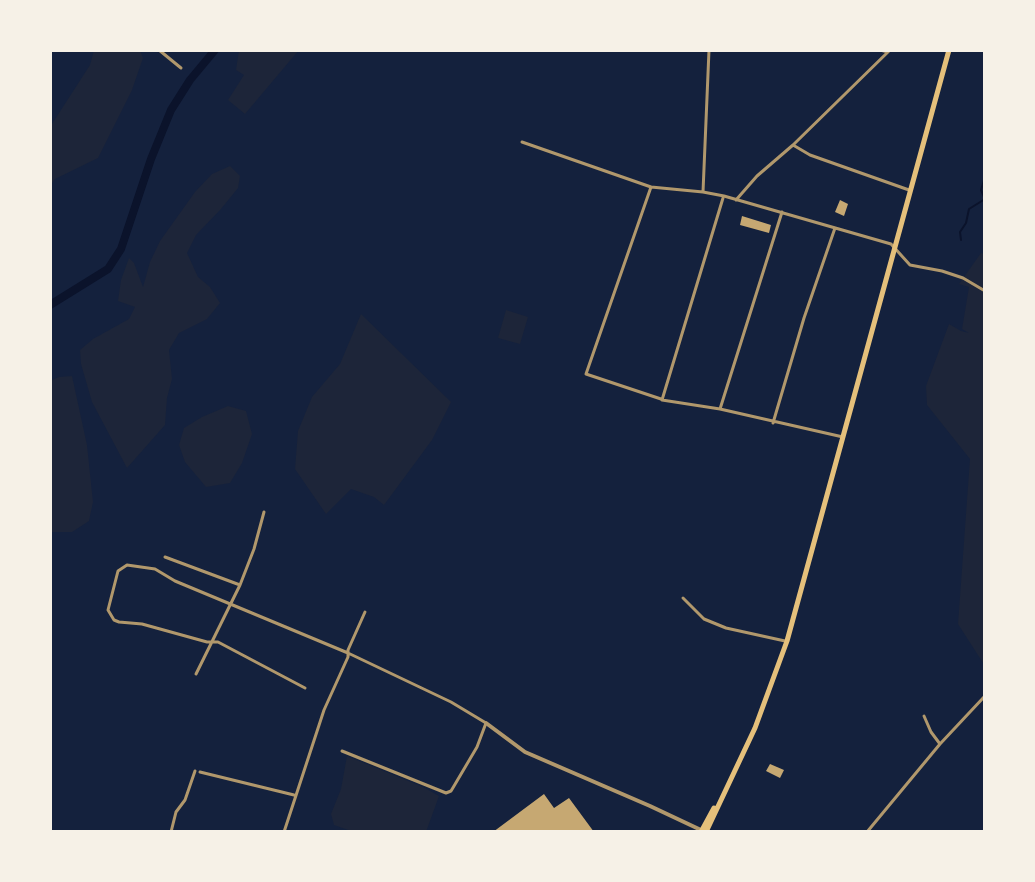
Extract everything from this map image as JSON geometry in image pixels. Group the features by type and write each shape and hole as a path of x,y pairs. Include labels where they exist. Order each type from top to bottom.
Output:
{"main road":[{"path":"703,831 763,711 787,641 949,50"},
{"path":"703,831 750,736 792,620"}],"street":[{"path":"159,50 181,68"},
{"path":"703,192 709,50"},
{"path":"880,50 889,51"},
{"path":"736,200 757,176 889,51"},
{"path":"522,142 651,187 724,196 836,227 895,247 910,265 952,275 985,291"},
{"path":"793,145 810,155 911,190"},
{"path":"651,187 586,374 662,400 720,409 843,437"},
{"path":"662,400 724,196"},
{"path":"720,409 782,212"},
{"path":"773,423 804,318 836,227"},
{"path":"196,674 240,585 264,512"},
{"path":"165,557 240,585"},
{"path":"305,688 218,642 114,620 108,610 118,571 127,565 155,569 175,581 348,653 451,702 525,752 703,831"},
{"path":"683,598 704,619 726,628 785,641"},
{"path":"284,832 324,710 365,612"},
{"path":"867,832 940,744 984,697"},
{"path":"924,716 940,744"},
{"path":"342,751 446,793 451,791 477,747 486,723"},
{"path":"171,832 176,812 198,772 296,795"}],"shaded area":[{"path":"94,50 140,50 143,58 132,90 98,158 55,179 50,186 50,127 90,65"},
{"path":"239,50 299,50 245,114 228,100 244,75 236,70"},
{"path":"230,166 240,176 238,188 196,235 187,253 198,277 210,287 220,303 207,319 179,333 169,350 172,379 165,425 127,468 92,402 80,350 129,319 135,307 118,301 129,258 143,287 160,241 195,192 212,174"},
{"path":"981,253 985,254 985,666 958,624 970,459 927,405 926,386 949,324 969,333 962,329 969,287 959,284"},
{"path":"506,310 528,317 520,344 498,338"},
{"path":"361,314 451,402 432,440 384,505 374,497 351,489 326,514 295,469 298,431 312,397 340,364"},
{"path":"72,376 87,445 93,502 89,521 72,532 50,532 50,381"},
{"path":"228,406 246,411 252,434 242,463 230,483 206,487 185,462 179,445 184,428"},
{"path":"347,756 439,796 426,832 354,832 334,825 331,814 341,789"}],"building":[{"path":"840,200 848,204 844,216 835,212"},
{"path":"742,216 771,225 769,233 740,225"},
{"path":"770,764 784,770 780,778 766,771"},
{"path":"544,794 554,808 569,798 594,832 493,832"}],"waterway":[{"path":"50,305 108,269 121,249 171,110 190,80 215,50"},
{"path":"961,240 960,232 969,209 985,199 981,190 985,177"}]}
